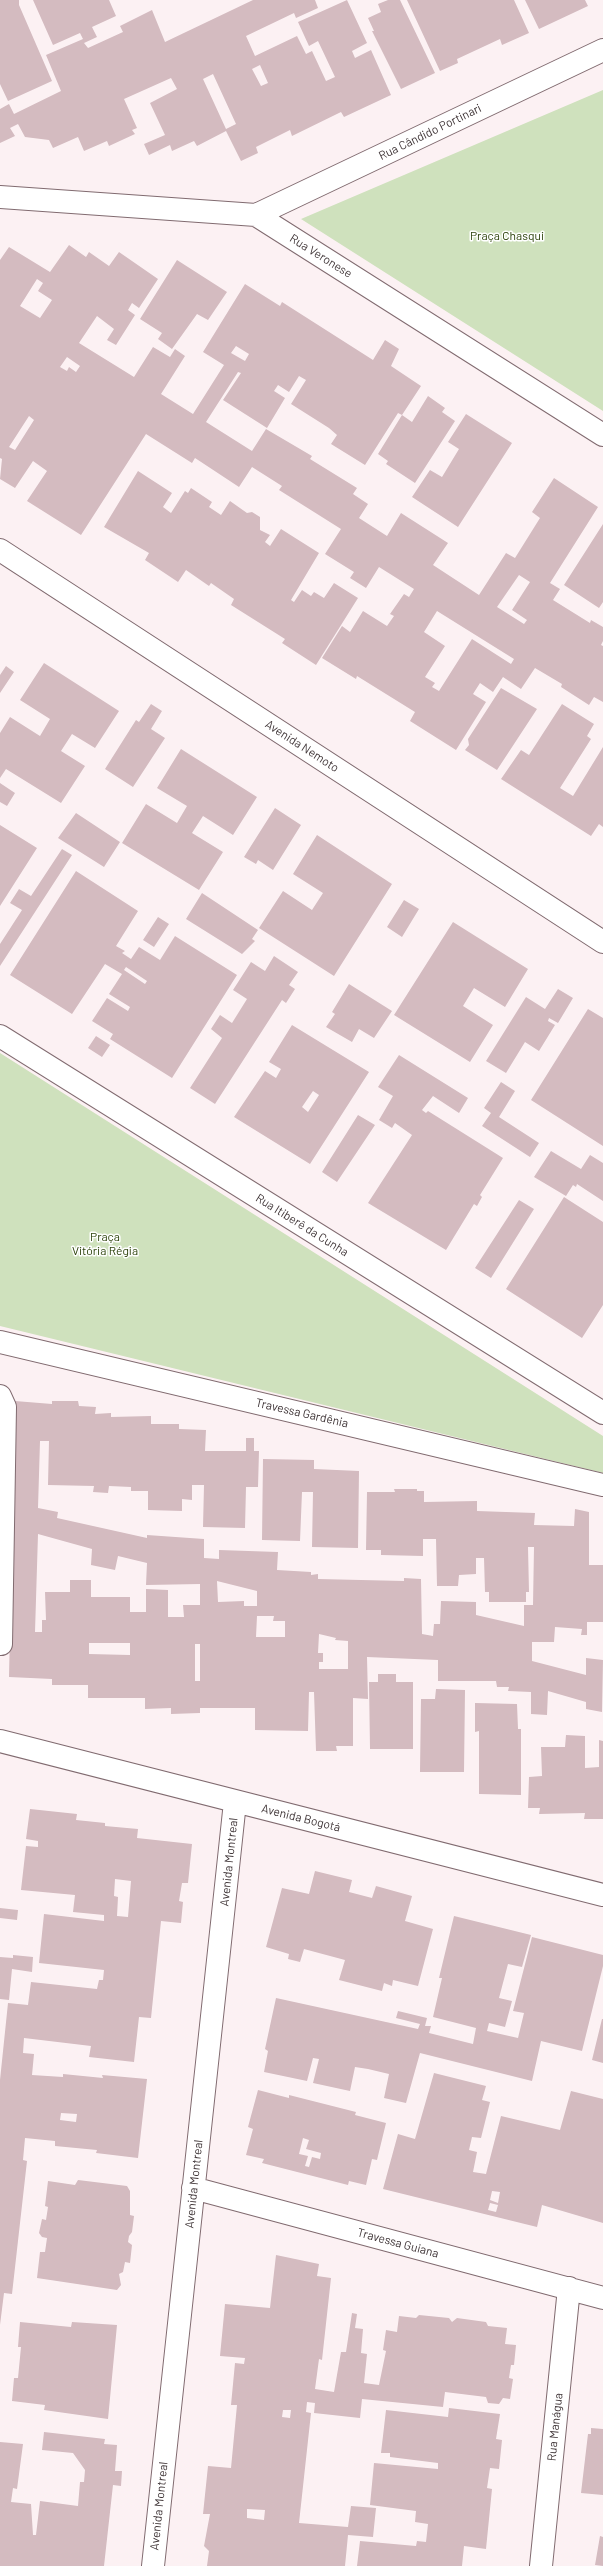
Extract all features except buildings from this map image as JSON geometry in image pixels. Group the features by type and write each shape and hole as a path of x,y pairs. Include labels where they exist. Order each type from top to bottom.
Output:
{"street":[{"name":"Rua Cândido Portinari","path":"256,215 603,50"},
{"name":"Rua Veronese","path":"0,198 256,215 603,435"},
{"name":"Avenida Nemoto","path":"0,550 603,942"},
{"name":"Rua Itiberê da Cunha","path":"0,1036 603,1414"},
{"name":"Travessa Gardênia","path":"0,1342 603,1485"},
{"path":"0,1396 5,1407 1,1644"},
{"name":"Avenida Bogotá","path":"0,1741 603,1895"},
{"name":"Avenida Montreal","path":"153,2566 235,1802"},
{"name":"Travessa Guiana","path":"193,2188 603,2298"},
{"name":"Rua Manágua","path":"541,2566 569,2288"}],"green space":[{"name":"Praça Chasqui","path":"603,90 603,411 301,219"},
{"name":"Praça Vitória Régia","path":"0,1053 603,1436 603,1473 0,1326"}]}
